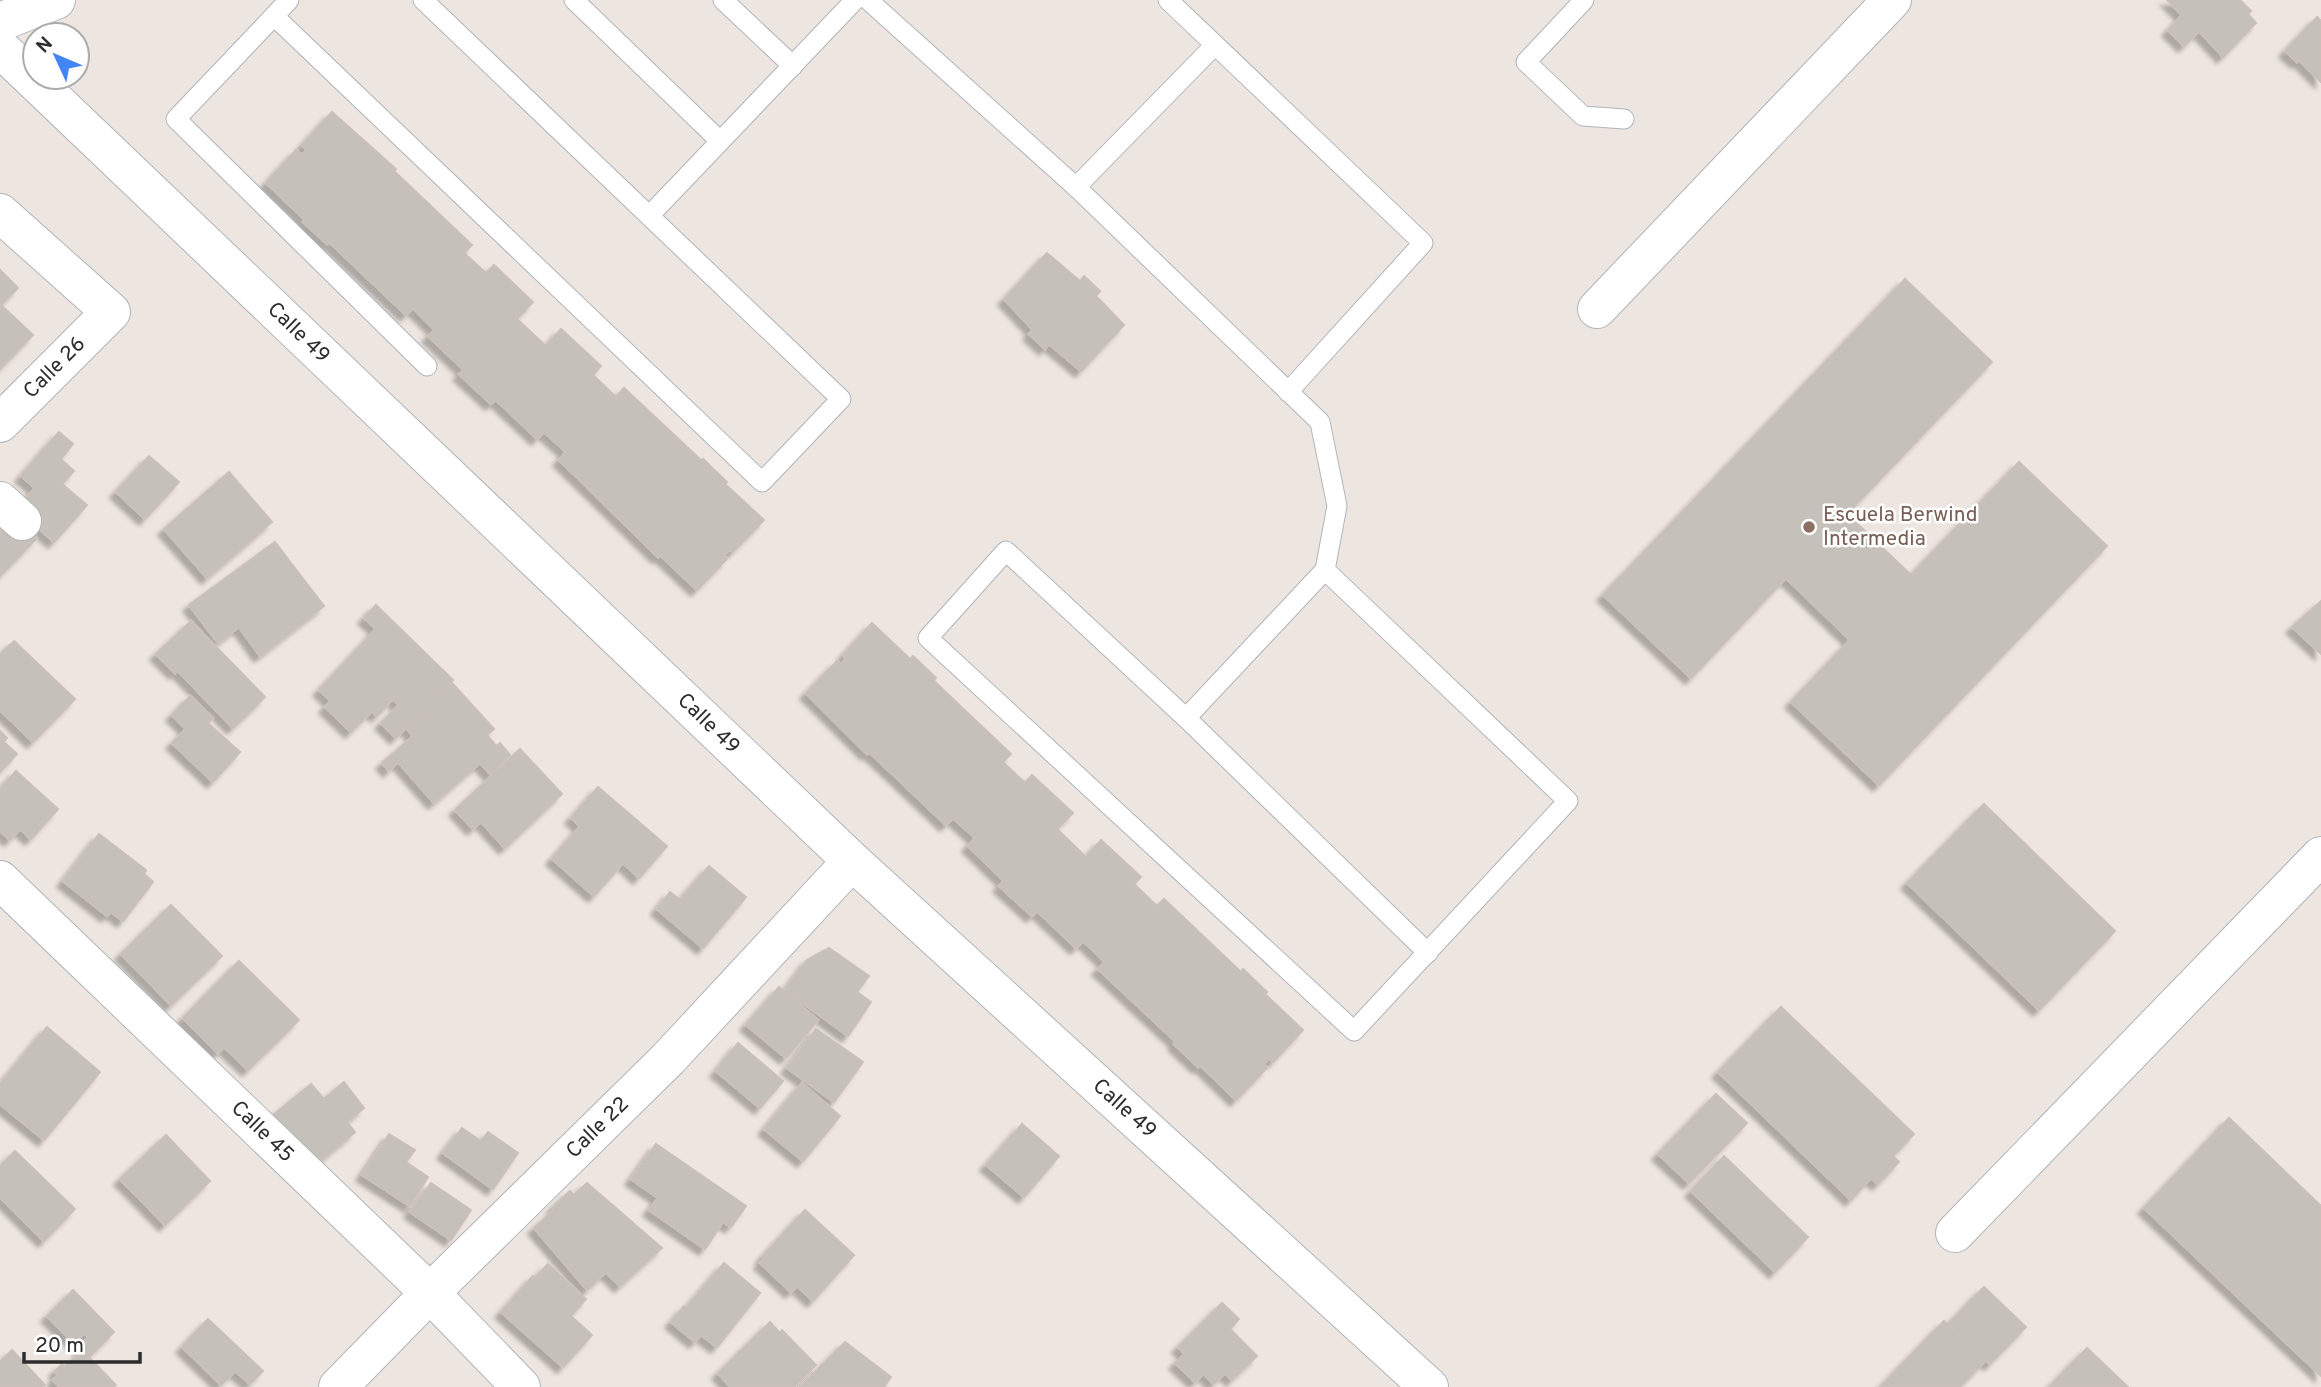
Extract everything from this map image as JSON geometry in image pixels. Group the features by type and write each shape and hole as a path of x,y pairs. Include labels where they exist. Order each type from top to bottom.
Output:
{"street":[{"path":"0,9 8,0"},
{"path":"0,22 56,0"},
{"path":"1598,309 1892,0"},
{"name":"Calle 49","path":"0,48 852,861 1429,1387"},
{"name":"Calle 26","path":"0,213 111,312 0,424"},
{"path":"1955,1233 2321,856"},
{"name":"Calle 22","path":"338,1387 668,1059 852,861"},
{"name":"Calle 45","path":"0,880 430,1293 521,1387"}],"lane":[{"path":"289,0 176,119 427,366"},
{"path":"274,16 762,482 841,399 423,0"},
{"path":"574,0 720,141"},
{"path":"723,0 793,66"},
{"path":"649,216 855,0"},
{"path":"868,0 1076,187 1320,422 1337,506 1325,569 1186,718"},
{"path":"1168,0 1423,243 1288,392"},
{"path":"1584,0 1526,62 1583,116 1624,119"},
{"path":"1076,187 1215,45"},
{"path":"1325,569 1568,802 1428,953 1354,1031 928,638 1006,551 1186,718 1428,953"}],"building":[{"path":"2167,0 2240,0 2251,11 2248,14 2256,23 2223,57 2199,31 2184,46 2168,30 2182,15"},
{"path":"2317,17 2321,21 2321,82 2299,60 2297,62 2285,51"},
{"path":"332,112 396,169 394,171 472,245 464,253 486,273 494,265 533,302 517,319 546,346 561,329 601,366 593,375 616,397 624,388 702,461 703,459 727,482 725,484 764,520 733,552 730,549 724,555 727,559 697,590 660,555 658,557 559,460 566,452 544,432 537,439 496,400 491,404 459,374 464,370 428,336 435,330 413,308 406,315 329,242 327,244 303,222 305,220 266,183 296,150 302,155 307,150 302,145"},
{"path":"1047,253 1080,281 1084,276 1100,291 1096,296 1124,325 1081,371 1049,344 1045,349 1029,334 1033,330 1004,299"},
{"path":"0,270 18,288 1,305 33,335 0,369"},
{"path":"1905,279 1992,362 1847,514 1911,575 2019,462 2107,546 1879,785 1791,702 1850,640 1786,578 1691,678 1603,595"},
{"path":"59,432 73,444 61,459 74,471 62,484 87,505 54,542 17,509 35,488 21,476"},
{"path":"149,456 179,482 145,519 116,492"},
{"path":"229,472 272,522 207,578 164,529"},
{"path":"0,502 37,538 0,576"},
{"path":"275,542 324,606 260,656 239,627 218,643 189,605"},
{"path":"2321,601 2321,654 2292,627"},
{"path":"376,605 453,680 396,738 381,723 399,705 393,699 377,716 372,711 351,732 325,707 331,701 319,690 376,629 364,618"},
{"path":"191,621 265,697 233,728 177,670 175,673 156,654"},
{"path":"872,623 910,659 913,656 936,678 934,681 1011,754 1003,762 1025,783 1032,775 1073,813 1057,829 1086,857 1101,840 1141,877 1134,884 1157,906 1164,899 1241,972 1243,969 1303,1030 1273,1062 1269,1058 1263,1064 1267,1068 1236,1100 1200,1065 1198,1067 1174,1044 1176,1042 1098,969 1105,962 1083,941 1076,948 1037,911 1032,916 999,886 1004,881 968,846 975,838 953,818 946,825 869,752 867,754 806,693 837,661 841,665 846,658 843,655"},
{"path":"14,641 75,699 33,742 0,710 0,654"},
{"path":"452,683 494,729 487,735 496,746 500,743 510,755 490,774 480,763 434,803 398,762 389,771 382,763 413,736 407,729"},
{"path":"190,696 213,718 208,723 240,752 213,782 172,743 186,729 172,715"},
{"path":"0,731 7,738 4,742 17,754 0,772"},
{"path":"520,749 562,794 505,848 481,822 473,829 455,810"},
{"path":"16,771 58,809 31,839 20,829 10,840 0,831 0,789"},
{"path":"598,787 667,846 639,878 623,863 594,896 552,859 580,826 571,818"},
{"path":"1984,804 2115,931 2039,1010 1907,883"},
{"path":"99,834 146,870 144,874 153,882 123,921 111,912 107,916 63,881"},
{"path":"709,866 746,897 703,948 657,909 670,892 680,900"},
{"path":"171,905 222,956 171,1005 121,954"},
{"path":"829,948 869,976 857,992 871,1002 848,1036 785,990 807,960"},
{"path":"239,961 299,1020 248,1070 224,1047 218,1053 183,1018"},
{"path":"779,987 818,1020 786,1058 746,1025"},
{"path":"1781,1007 1914,1134 1893,1156 1899,1162 1878,1184 1871,1178 1851,1200 1718,1072"},
{"path":"47,1027 100,1072 44,1140 0,1104 0,1084"},
{"path":"816,1029 863,1062 834,1102 787,1068"},
{"path":"738,1043 783,1081 760,1108 716,1071"},
{"path":"344,1082 364,1108 347,1122 355,1132 306,1173 264,1123 311,1084 324,1099"},
{"path":"802,1083 840,1116 803,1161 764,1129"},
{"path":"1716,1094 1747,1123 1689,1183 1658,1154"},
{"path":"2229,1118 2321,1206 2321,1376 2144,1208"},
{"path":"1022,1124 1059,1156 1024,1197 986,1165"},
{"path":"462,1128 481,1141 488,1132 518,1153 493,1189 443,1153"},
{"path":"389,1134 415,1150 406,1162 428,1177 410,1206 362,1175"},
{"path":"166,1135 210,1181 165,1225 120,1179"},
{"path":"656,1144 746,1206 731,1227 723,1222 705,1249 649,1210 658,1198 631,1179"},
{"path":"15,1151 75,1209 44,1241 0,1197 0,1166"},
{"path":"1724,1156 1808,1237 1775,1272 1691,1191"},
{"path":"431,1183 471,1210 451,1240 410,1212"},
{"path":"587,1183 662,1248 620,1286 606,1272 587,1290 534,1228 570,1191 574,1195"},
{"path":"805,1210 854,1255 813,1301 797,1286 791,1292 760,1263 764,1258 762,1257"},
{"path":"724,1263 760,1293 717,1347 701,1335 695,1342 671,1322"},
{"path":"548,1264 586,1299 571,1316 592,1335 563,1367 501,1312 533,1276 535,1278"},
{"path":"1984,1287 2026,1327 1990,1364 1948,1324"},
{"path":"73,1290 114,1332 89,1357 79,1350 86,1344 84,1342 88,1337 84,1333 74,1343 47,1316"},
{"path":"1222,1303 1239,1319 1230,1329 1257,1356 1232,1380 1225,1373 1214,1384 1204,1374 1195,1382 1175,1363 1185,1354 1178,1347"},
{"path":"208,1319 263,1371 250,1384 235,1371 221,1385 182,1347"},
{"path":"1944,1321 1986,1360 1960,1387 1880,1387"},
{"path":"770,1322 780,1333 782,1330 816,1365 794,1387 730,1387 718,1373"},
{"path":"845,1342 891,1377 884,1387 800,1387"},
{"path":"2087,1348 2128,1387 2049,1387"},
{"path":"12,1350 45,1385 0,1387 0,1362"},
{"path":"83,1351 116,1385 59,1387 53,1380 58,1375 55,1371"}],"place":[{"name":"Escuela Berwind Intermedia","path":"1809,527"}]}
